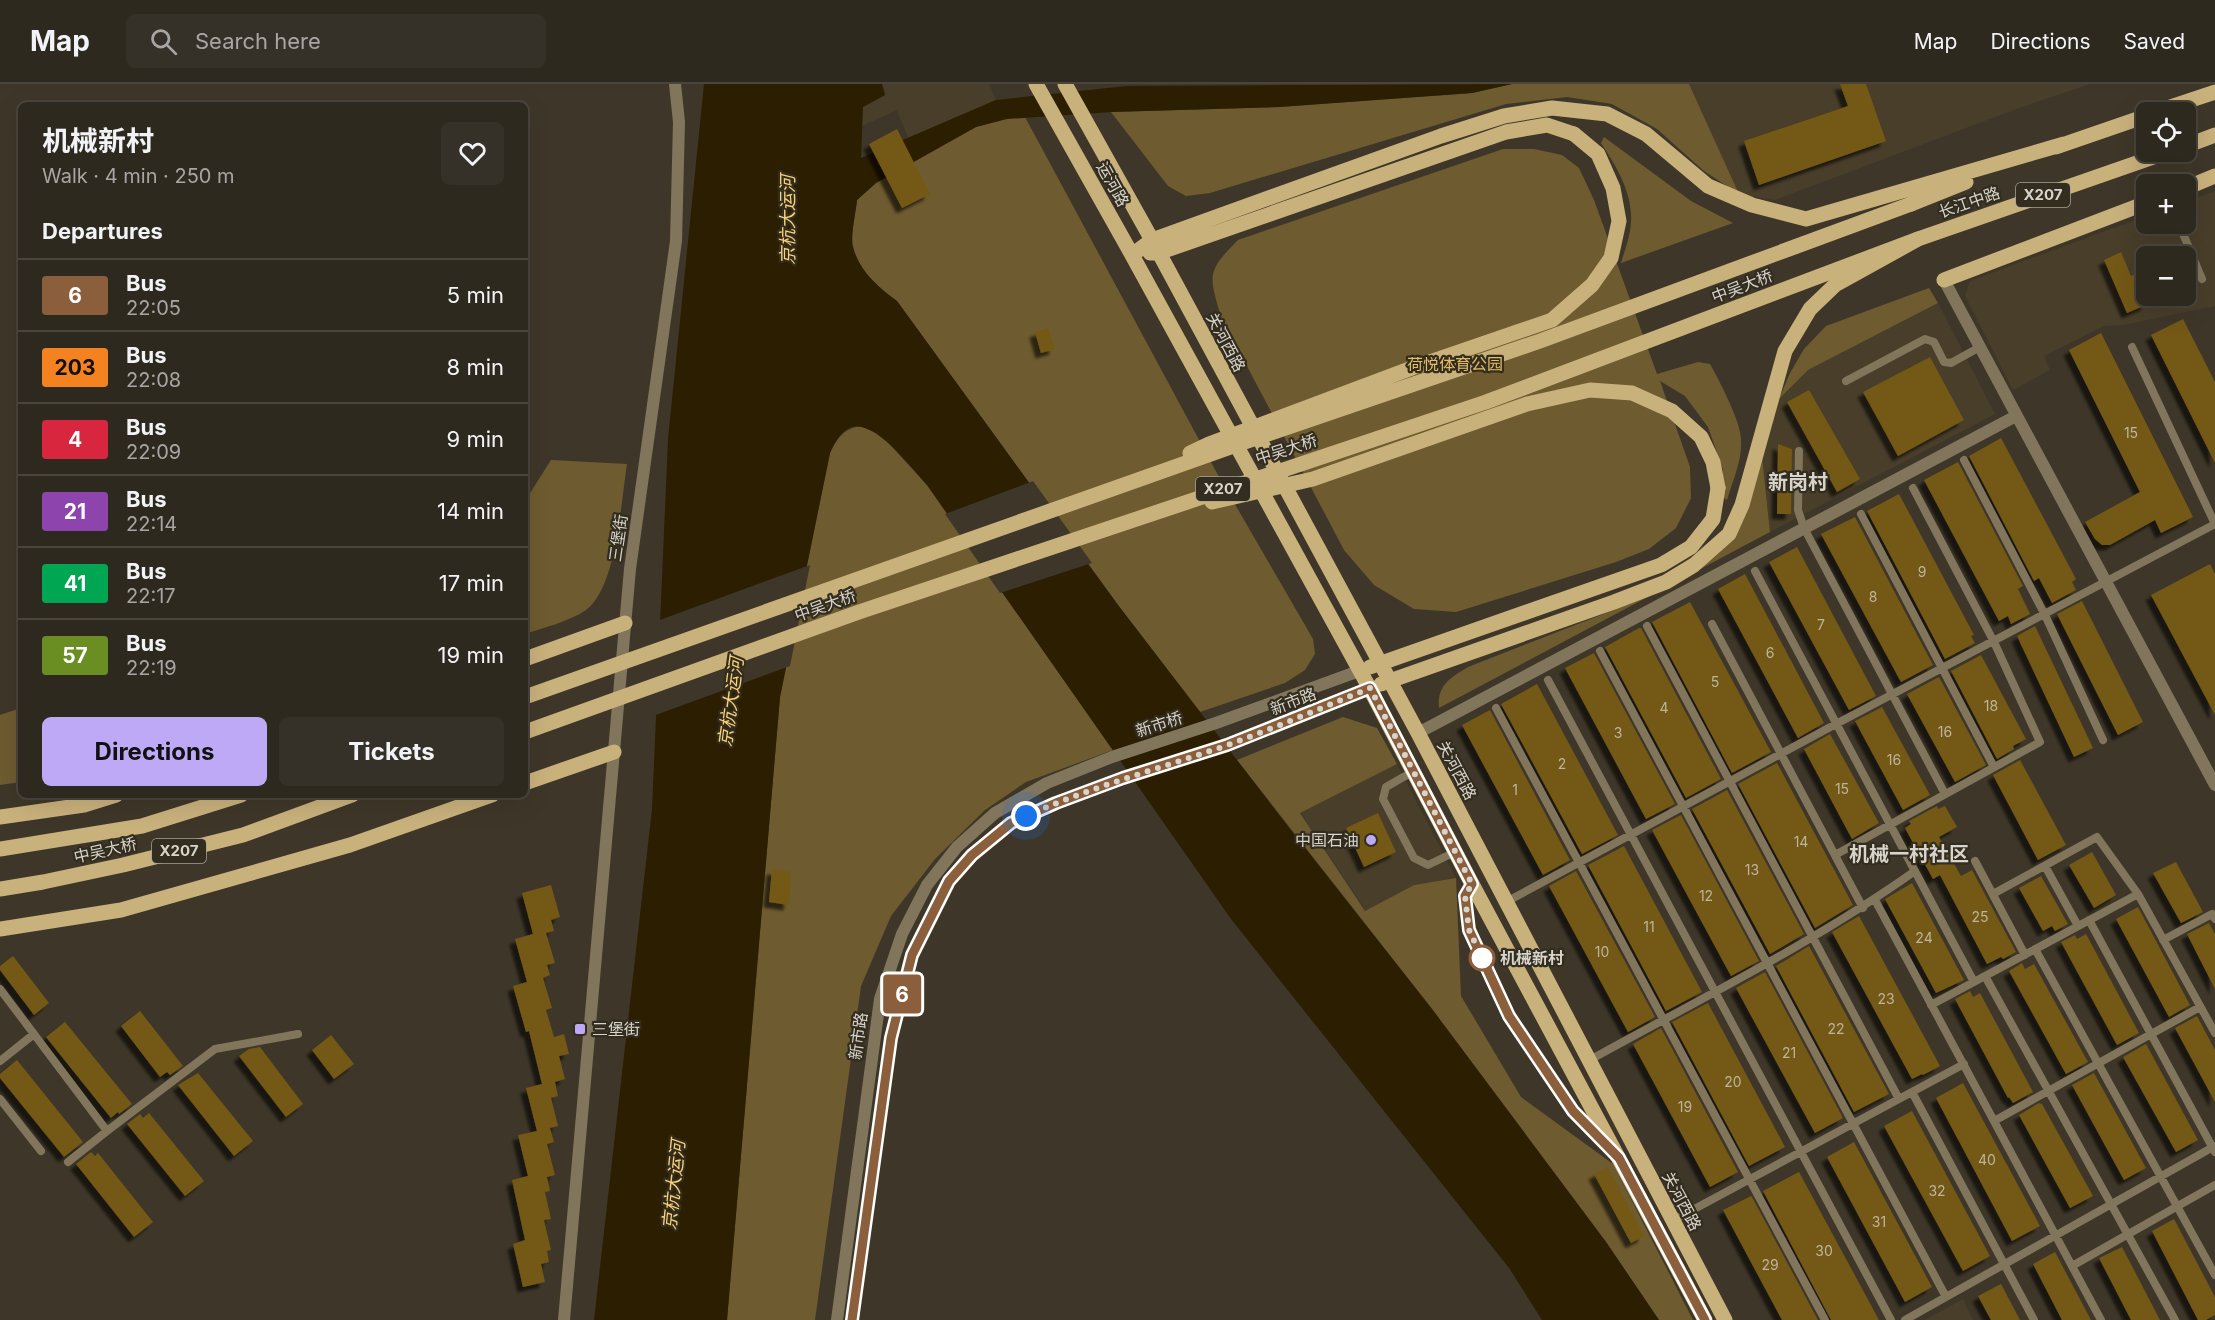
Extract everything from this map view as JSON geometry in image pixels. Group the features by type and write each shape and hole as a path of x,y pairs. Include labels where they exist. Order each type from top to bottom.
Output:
{"main road":[{"name":"运河路","path":"1065,84 1155,246"},
{"name":"运河路","path":"1037,86 1132,255"},
{"path":"2185,102 2215,92"},
{"path":"1705,1320 1370,688 1132,255 1441,136 1504,116 1552,108 1607,114 1647,134 1708,186 1752,206 1806,219 1908,197"},
{"name":"长江中路","path":"1908,197 2136,119"},
{"path":"1115,489 1209,444 1412,368 1552,320 1592,285 1611,258 1619,221 1613,188 1598,154 1574,134 1547,125 1506,132 1155,246"},
{"path":"2196,142 2215,135"},
{"name":"长江中路","path":"1918,239 2139,162"},
{"path":"2196,184 2215,177"},
{"name":"中吴大桥","path":"528,696 1540,341 1908,197"},
{"path":"1944,280 2136,206"},
{"path":"1370,688 1666,582 1694,565 1729,534 1742,505 1785,351 1810,309 1835,285 1918,239"},
{"name":"中吴大桥","path":"528,731 848,616 1486,402 1918,239"},
{"name":"关河西路","path":"1155,246 1418,733 1725,1320"},
{"path":"1125,522 1312,479 1527,404 1590,390 1632,393 1672,411 1701,437 1713,462 1718,488 1713,519 1691,547 1661,565 1359,671"},
{"path":"528,658 625,623"},
{"path":"528,782 614,752"},
{"path":"0,817 84,805 106,798"},
{"name":"中吴大桥","path":"3,849 142,826 232,798"},
{"name":"中吴大桥","path":"0,888 123,866 243,835 344,798"},
{"path":"0,929 121,910 351,845 484,798"}],"street":[{"name":"三堡街","path":"564,1320 630,569 676,241 679,122 675,84"},
{"path":"1944,280 2215,785"},
{"path":"1418,733 2016,416"},
{"name":"新市路","path":"1216,723 1359,671"},
{"name":"新市路","path":"852,1320 891,1038 912,955 949,881 972,855 1011,823 1123,778 1227,745 1370,688"},
{"name":"新市桥","path":"1113,757 1216,723"},
{"name":"新市路","path":"837,1320 880,999 902,934 927,885 957,847 994,813 1047,783 1113,757"}],"lane":[{"path":"2183,234 2202,279"},
{"path":"1846,381 1925,339 1934,342 1944,362 1951,363 1980,347"},
{"path":"1506,902 1781,753 2215,524 2133,347"},
{"path":"1799,451 1798,510 1804,528 1945,794"},
{"path":"1964,460 2045,615 2103,741"},
{"path":"1835,855 2040,742 1994,642 1913,488"},
{"path":"1861,514 1994,767"},
{"path":"1755,571 1974,982"},
{"path":"1712,624 1863,908"},
{"path":"1647,626 1899,1099"},
{"path":"1600,651 1947,1297"},
{"path":"1548,680 1892,1320"},
{"path":"1496,708 1824,1320"},
{"path":"1414,771 1386,787 1383,799 1414,858 1428,865 1455,852"},
{"path":"1993,894 2097,837 2138,894 2215,1034"},
{"path":"1975,861 2025,955"},
{"path":"2044,866 2078,926"},
{"path":"1588,1060 1813,938 1863,908 1915,871"},
{"path":"1472,884 1465,896 1469,930 1509,1016 1573,1111 1619,1158"},
{"path":"1931,1005 2138,894"},
{"path":"1875,900 2102,1320"},
{"path":"2163,940 2212,914 2215,919"},
{"path":"1905,1320 2214,1149 2089,920"},
{"path":"2035,949 2215,1275"},
{"path":"1985,976 2175,1320"},
{"path":"0,989 107,1131"},
{"path":"1994,1121 2200,1007"},
{"path":"0,1061 34,1034"},
{"path":"68,1162 215,1049 298,1034"},
{"path":"1672,1221 1964,1065"},
{"path":"1912,1092 2034,1320"},
{"path":"0,1099 41,1151"},
{"path":"2072,1266 2215,1185"}],"shaded area":[{"path":"882,84 989,84 996,100 908,138 897,110 862,126 863,107 885,95"},
{"path":"1689,84 2090,84 2019,108 1775,200 1739,194"},
{"path":"2215,191 2215,306 2123,325 2104,326 2044,356 2050,370 2013,390 1965,296 1970,281 2136,220 2136,234 2196,234 2196,198"},
{"path":"1938,303 1995,414 1770,532 1762,457 1779,399 1808,370"},
{"path":"1397,764 1456,878 1414,885 1366,911 1300,812"},
{"path":"1963,1299 1973,1320 1925,1320"}],"green space":[{"path":"1512,84 1689,84 1739,194 1704,171 1657,129 1612,104 1567,97 1506,104 1210,193 1186,196 1168,186 1111,112 1279,107 1472,93"},
{"path":"1025,117 1218,475 1313,639 1315,654 1305,670 1285,683 1200,712 1118,605 897,301 870,278 856,256 852,237 857,200 876,183 976,127 1007,118"},
{"path":"1604,137 1691,201 1733,223 1621,263 1630,231 1630,207 1624,184 1601,143"},
{"name":"荷悦体育公园","path":"1503,149 1534,149 1562,155 1579,168 1594,200 1657,374 1698,362 1710,364 1738,425 1741,440 1740,458 1727,500 1722,497 1723,470 1708,427 1685,396 1660,381 1690,467 1691,498 1676,528 1649,549 1616,562 1456,612 1414,609 1374,585 1344,550 1221,317 1214,292 1213,275 1220,260 1238,240"},
{"path":"1929,288 1938,303 1808,370 1779,399 1804,349 1826,326"},
{"path":"860,426 881,435 927,485 1113,750 1026,782 985,810 935,859 891,916 861,986 815,1320 727,1320 780,697 830,453 841,435"},
{"path":"1762,457 1770,532 1439,708 1440,693 1446,683 1468,667 1601,615 1657,589 1721,548"},
{"path":"551,460 627,464 616,542 605,583 596,599 586,610 572,618 528,633 528,496"},
{"path":"18,709 18,782 0,785 0,715"},
{"path":"1343,717 1377,728 1397,764 1300,813 1365,911 1414,885 1456,878 1461,996 1521,1097 1613,1164 1693,1320 1659,1320 1606,1242 1432,1009 1237,760"}],"water":[{"name":"京杭大运河","path":"704,84 882,84 885,95 863,107 861,158 996,100 1126,86 1512,84 1472,93 1279,107 1111,112 1007,119 976,127 876,183 857,200 852,243 856,256 865,271 876,284 897,301 1118,605 1432,1009 1606,1242 1659,1320 1542,1320 1509,1268 1231,919 927,485 892,446 870,430 860,427 850,428 843,432 830,453 780,697 727,1320 594,1320 652,809 668,439"}],"pier":[{"path":"1033,481 1092,563 1000,593 945,514"},
{"path":"810,565 790,666 653,716 657,621"}],"building":[{"path":"1840,84 1866,84 1886,141 1759,185 1744,141 1848,106"},
{"path":"897,129 930,194 902,208 869,144"},
{"path":"2121,252 2131,276 2136,274 2136,306 2144,306 2127,313 2104,260"},
{"path":"2183,319 2215,382 2215,463 2151,335"},
{"path":"1048,328 1055,349 1041,353 1035,332"},
{"path":"2101,333 2193,517 2161,533 2155,520 2110,545 2102,545 2095,539 2085,522 2140,492 2069,350"},
{"path":"1930,357 1964,420 1898,456 1863,392"},
{"path":"1809,390 1860,479 1837,492 1787,402"},
{"path":"2001,438 2076,579 2072,582 2076,590 2052,603 2039,578 2034,581 1969,456"},
{"path":"1778,444 1792,449 1791,514 1777,514"},
{"path":"1958,462 2023,586 2018,589 2030,614 2011,624 2008,616 1999,621 1924,480"},
{"path":"1899,494 1974,635 1971,636 1975,643 1945,659 1867,511"},
{"path":"1855,517 1933,665 1901,682 1821,534"},
{"path":"1797,547 1876,696 1849,710 1769,562"},
{"path":"2210,564 2215,574 2215,715 2151,595"},
{"path":"1745,574 1824,723 1798,738 1718,589"},
{"path":"2082,601 2143,722 2118,735 2057,614"},
{"path":"1690,602 1771,752 1732,773 1652,622"},
{"path":"2035,626 2093,748 2074,757 2017,636"},
{"path":"1639,628 1721,779 1686,798 1605,647"},
{"path":"1594,653 1675,804 1646,819 1565,668"},
{"path":"1981,655 2026,739 1997,759 1951,671"},
{"path":"1939,677 1986,765 1955,782 1907,694"},
{"path":"1537,684 1618,835 1582,854 1501,704"},
{"path":"1882,707 1930,795 1903,810 1855,721"},
{"path":"1490,710 1570,860 1543,875 1462,725"},
{"path":"1830,734 1879,823 1852,839 1804,749"},
{"path":"2020,760 2066,845 2038,860 1993,775"},
{"path":"1777,763 1853,905 1815,928 1738,784"},
{"path":"1727,790 1804,934 1770,954 1692,809"},
{"path":"1937,806 1938,809 1945,806 1957,827 1939,837 1961,876 1972,870 2016,952 2003,959 2001,957 1987,964 1940,875 1933,879 1905,828 1911,824 1909,821"},
{"name":"中国石油","path":"1378,813 1396,852 1364,867 1346,828"},
{"path":"1681,815 1759,961 1731,976 1652,830"},
{"path":"1624,846 1702,992 1666,1011 1588,865"},
{"path":"2092,852 2116,895 2094,908 2069,865"},
{"path":"2176,862 2203,912 2181,923 2153,873"},
{"path":"772,869 791,872 789,905 769,902"},
{"path":"1576,871 1655,1017 1628,1032 1549,886"},
{"path":"2041,876 2068,924 2055,931 2052,926 2043,931 2019,888"},
{"path":"1912,883 1964,980 1936,993 1885,899"},
{"path":"551,885 560,917 551,920 554,931 546,933 555,963 547,965 550,975 543,978 552,1008 546,1010 554,1037 564,1034 569,1054 559,1056 565,1079 555,1082 558,1096 551,1098 558,1126 550,1128 554,1142 547,1144 555,1175 547,1177 550,1191 545,1192 551,1219 544,1220 551,1250 547,1251 549,1262 541,1264 545,1282 523,1287 513,1244 525,1240 512,1180 528,1176 518,1135 537,1131 526,1088 542,1084 529,1031 526,1032 513,986 527,982 515,939 533,934 522,893"},
{"path":"2138,907 2190,1005 2169,1017 2116,919"},
{"path":"1859,916 1940,1066 1912,1079 1832,932"},
{"path":"2209,923 2215,934 2215,989 2187,934"},
{"path":"2086,934 2139,1033 2117,1045 2061,942 2075,935 2077,939"},
{"path":"1809,946 1889,1094 1854,1112 1776,966"},
{"path":"13,956 49,1003 34,1015 0,970 0,966"},
{"path":"2022,963 2025,969 2034,964 2088,1062 2066,1074 2009,971"},
{"path":"1765,972 1843,1118 1815,1133 1736,988"},
{"path":"1970,991 1973,997 1980,993 2033,1092 2013,1103 2008,1098 1955,999"},
{"path":"1708,1003 1785,1147 1749,1166 1672,1022"},
{"path":"140,1011 183,1066 170,1075 167,1072 160,1077 121,1026"},
{"path":"2197,1016 2215,1050 2215,1102 2175,1028"},
{"path":"65,1022 132,1104 119,1114 118,1112 111,1118 46,1037"},
{"path":"1661,1028 1738,1172 1710,1187 1633,1044"},
{"path":"331,1035 354,1064 334,1079 312,1050"},
{"path":"2146,1044 2198,1140 2176,1152 2123,1057"},
{"path":"260,1047 303,1104 286,1117 239,1056 249,1049"},
{"path":"17,1060 83,1142 64,1157 0,1078 0,1074"},
{"path":"198,1073 253,1141 234,1156 178,1085"},
{"path":"2094,1073 2146,1168 2124,1180 2072,1085"},
{"path":"1963,1083 2040,1226 2012,1241 1936,1098"},
{"path":"2039,1103 2042,1104 2093,1196 2070,1208 2019,1115"},
{"path":"1912,1111 1990,1256 1963,1271 1884,1126"},
{"path":"149,1113 204,1181 185,1196 127,1124 140,1114 143,1118"},
{"path":"1854,1142 1932,1287 1905,1302 1827,1157"},
{"path":"91,1152 95,1156 98,1153 153,1222 134,1237 76,1164"},
{"path":"1608,1167 1644,1236 1631,1243 1594,1174"},
{"path":"1799,1172 1879,1320 1831,1320 1763,1191"},
{"path":"1751,1196 1818,1320 1782,1320 1723,1210"},
{"path":"2174,1219 2215,1297 2215,1315 2206,1320 2198,1320 2152,1231"},
{"path":"2122,1247 2160,1320 2131,1320 2099,1258"},
{"path":"2055,1252 2091,1320 2062,1320 2033,1264"},
{"path":"2001,1284 2020,1320 1991,1320 1978,1296"}],"bus line":[{"name":"6","path":"852,1320 891,1038 912,955 949,881 972,855 1011,823 1123,778 1227,745 1370,688 1472,884 1465,896 1469,930 1509,1016 1573,1111 1619,1158 1705,1320"}],"place":[{"name":"中国石油","path":"1371,840"},
{"name":"机械新村","path":"1482,958"},
{"name":"三堡街","path":"580,1029"}],"district":[{"name":"新岗村","path":"1798,482"},
{"name":"机械一村社区","path":"1909,854"}],"route":[{"path":"1026,816 1123,778 1227,745 1370,688 1472,884 1465,896 1469,930 1482,958"}]}
